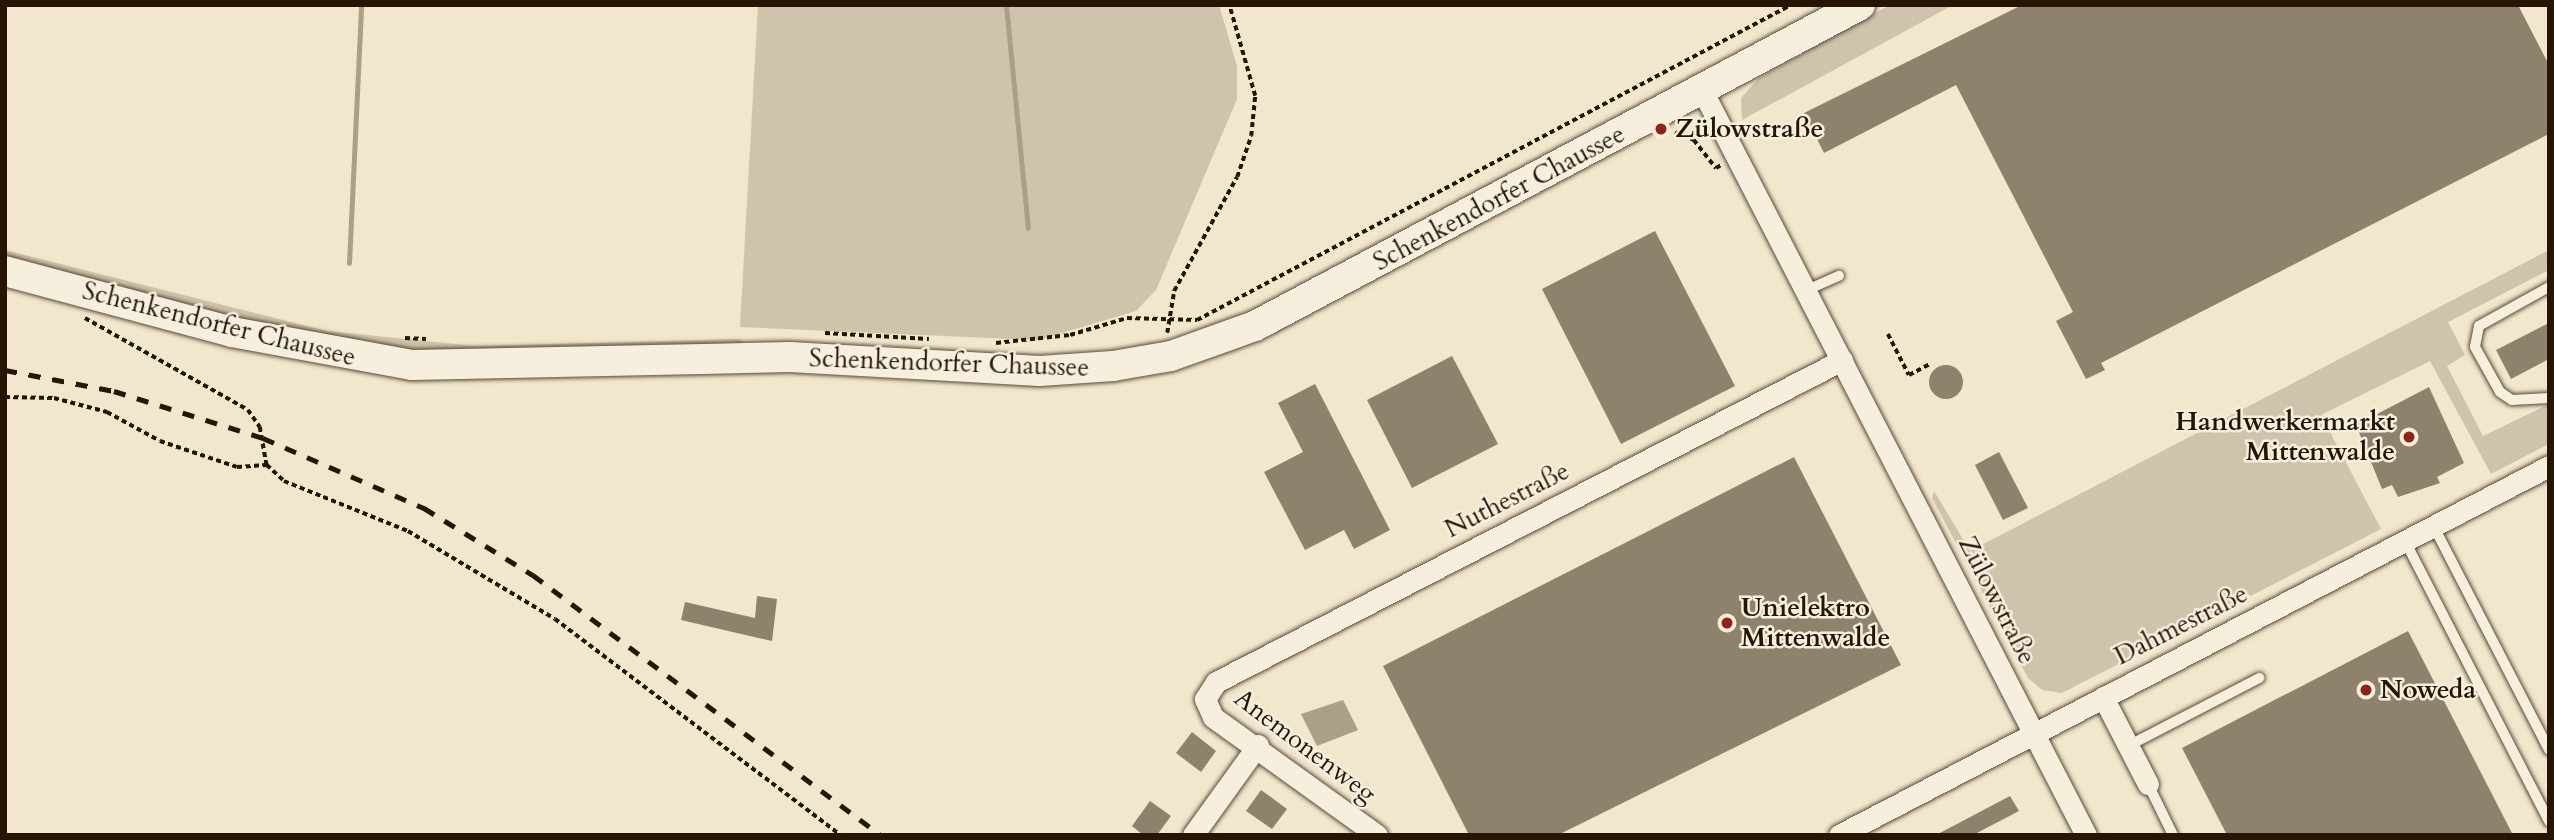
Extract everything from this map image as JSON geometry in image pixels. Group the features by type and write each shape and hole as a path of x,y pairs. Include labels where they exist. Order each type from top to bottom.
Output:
{"main road":[{"name":"Schenkendorfer Chaussee","path":"5,271 278,343 412,365 790,357 1040,371 1113,366 1171,356 1255,326 1703,92 1860,5"}],"street":[{"name":"Zülowstraße","path":"1703,92 2086,835"},
{"name":"Nuthestraße","path":"1205,699 1216,682 1842,360"},
{"name":"Dahmestraße","path":"1839,835 2549,466"},
{"path":"2103,697 2148,784"},
{"name":"Anemonenweg","path":"1205,699 1213,717 1258,745 1377,835"},
{"path":"1193,835 1258,745"}],"lane":[{"path":"1807,290 1839,276"},
{"path":"2549,287 2479,326 2474,347 2500,393 2512,400 2549,398"},
{"path":"2434,527 2549,750"},
{"path":"2405,541 2549,821"},
{"path":"2128,746 2259,678"},
{"path":"2148,784 2174,835"}],"path":[{"path":"1166,317 1189,256 1237,177 1251,136 1255,96 1229,5"},
{"path":"989,342 1070,335 1127,318 1197,320 1791,5"},
{"path":"1630,90 1657,136 1676,132 1694,140 1716,167 1736,157"},
{"path":"80,291 85,319 248,410 260,427 267,465 284,481 408,531 555,619 841,835"},
{"path":"810,333 938,340"},
{"path":"1888,334 1909,375 1930,364"},
{"path":"394,337 432,340"},
{"path":"5,397 54,398 107,412 160,441 224,463 267,465"}],"shaded area":[{"path":"758,5 1219,5 1237,66 1237,99 1156,290 1136,311 1038,340 740,327"},
{"path":"1890,5 1953,5 1742,120 1741,98 1759,78"},
{"path":"5,250 327,331 476,346 739,339 749,347 456,356 265,332 5,260"},
{"path":"2549,250 2549,270 2448,322 2465,355 2447,366 2483,436 2549,404 2549,444 2491,474 2430,361 2321,415 2381,529 2062,693 2042,690 2028,678 1932,498 1934,491 1970,551"},
{"path":"1343,700 1358,730 1317,746 1301,714"}],"building":[{"path":"2022,5 2518,5 2549,65 2549,134 2101,363 2105,370 2086,379 2056,321 2073,312 1956,85 1824,153 1804,113"},
{"path":"1655,231 1735,386 1621,444 1542,289"},
{"path":"2549,323 2549,359 2511,379 2496,350"},
{"path":"1452,356 1498,444 1412,488 1367,400"},
{"path":"1946,365 1958,370 1963,382 1958,394 1946,399 1934,394 1929,382 1934,370"},
{"path":"1315,384 1390,530 1354,549 1344,530 1305,550 1264,472 1303,452 1278,403"},
{"name":"Handwerkermarkt Mittenwalde","path":"2429,387 2464,463 2437,477 2440,483 2398,497 2392,485 2382,489 2356,425"},
{"path":"1999,452 2028,508 2003,520 1975,465"},
{"path":"1794,457 1901,665 1558,835 1469,835 1383,666"},
{"path":"757,596 777,599 772,641 681,620 685,602 755,618"},
{"name":"Noweda","path":"2408,631 2513,835 2227,835 2182,748"},
{"path":"1192,732 1216,751 1201,772 1176,753"},
{"path":"1261,790 1287,809 1272,829 1246,811"},
{"path":"2010,796 2019,811 1973,835 1936,835"},
{"path":"1150,801 1171,816 1157,835 1143,835 1132,826"}],"waterway":[{"path":"349,263 361,5"},
{"path":"1006,5 1028,228"}],"railway":[{"path":"5,370 114,391 263,438 424,508 533,575 881,835"}],"place":[{"name":"Zülowstraße","path":"1661,129"},
{"name":"Handwerkermarkt Mittenwalde","path":"2409,437"},
{"name":"Unielektro Mittenwalde","path":"1727,623"},
{"name":"Noweda","path":"2366,690"}]}
